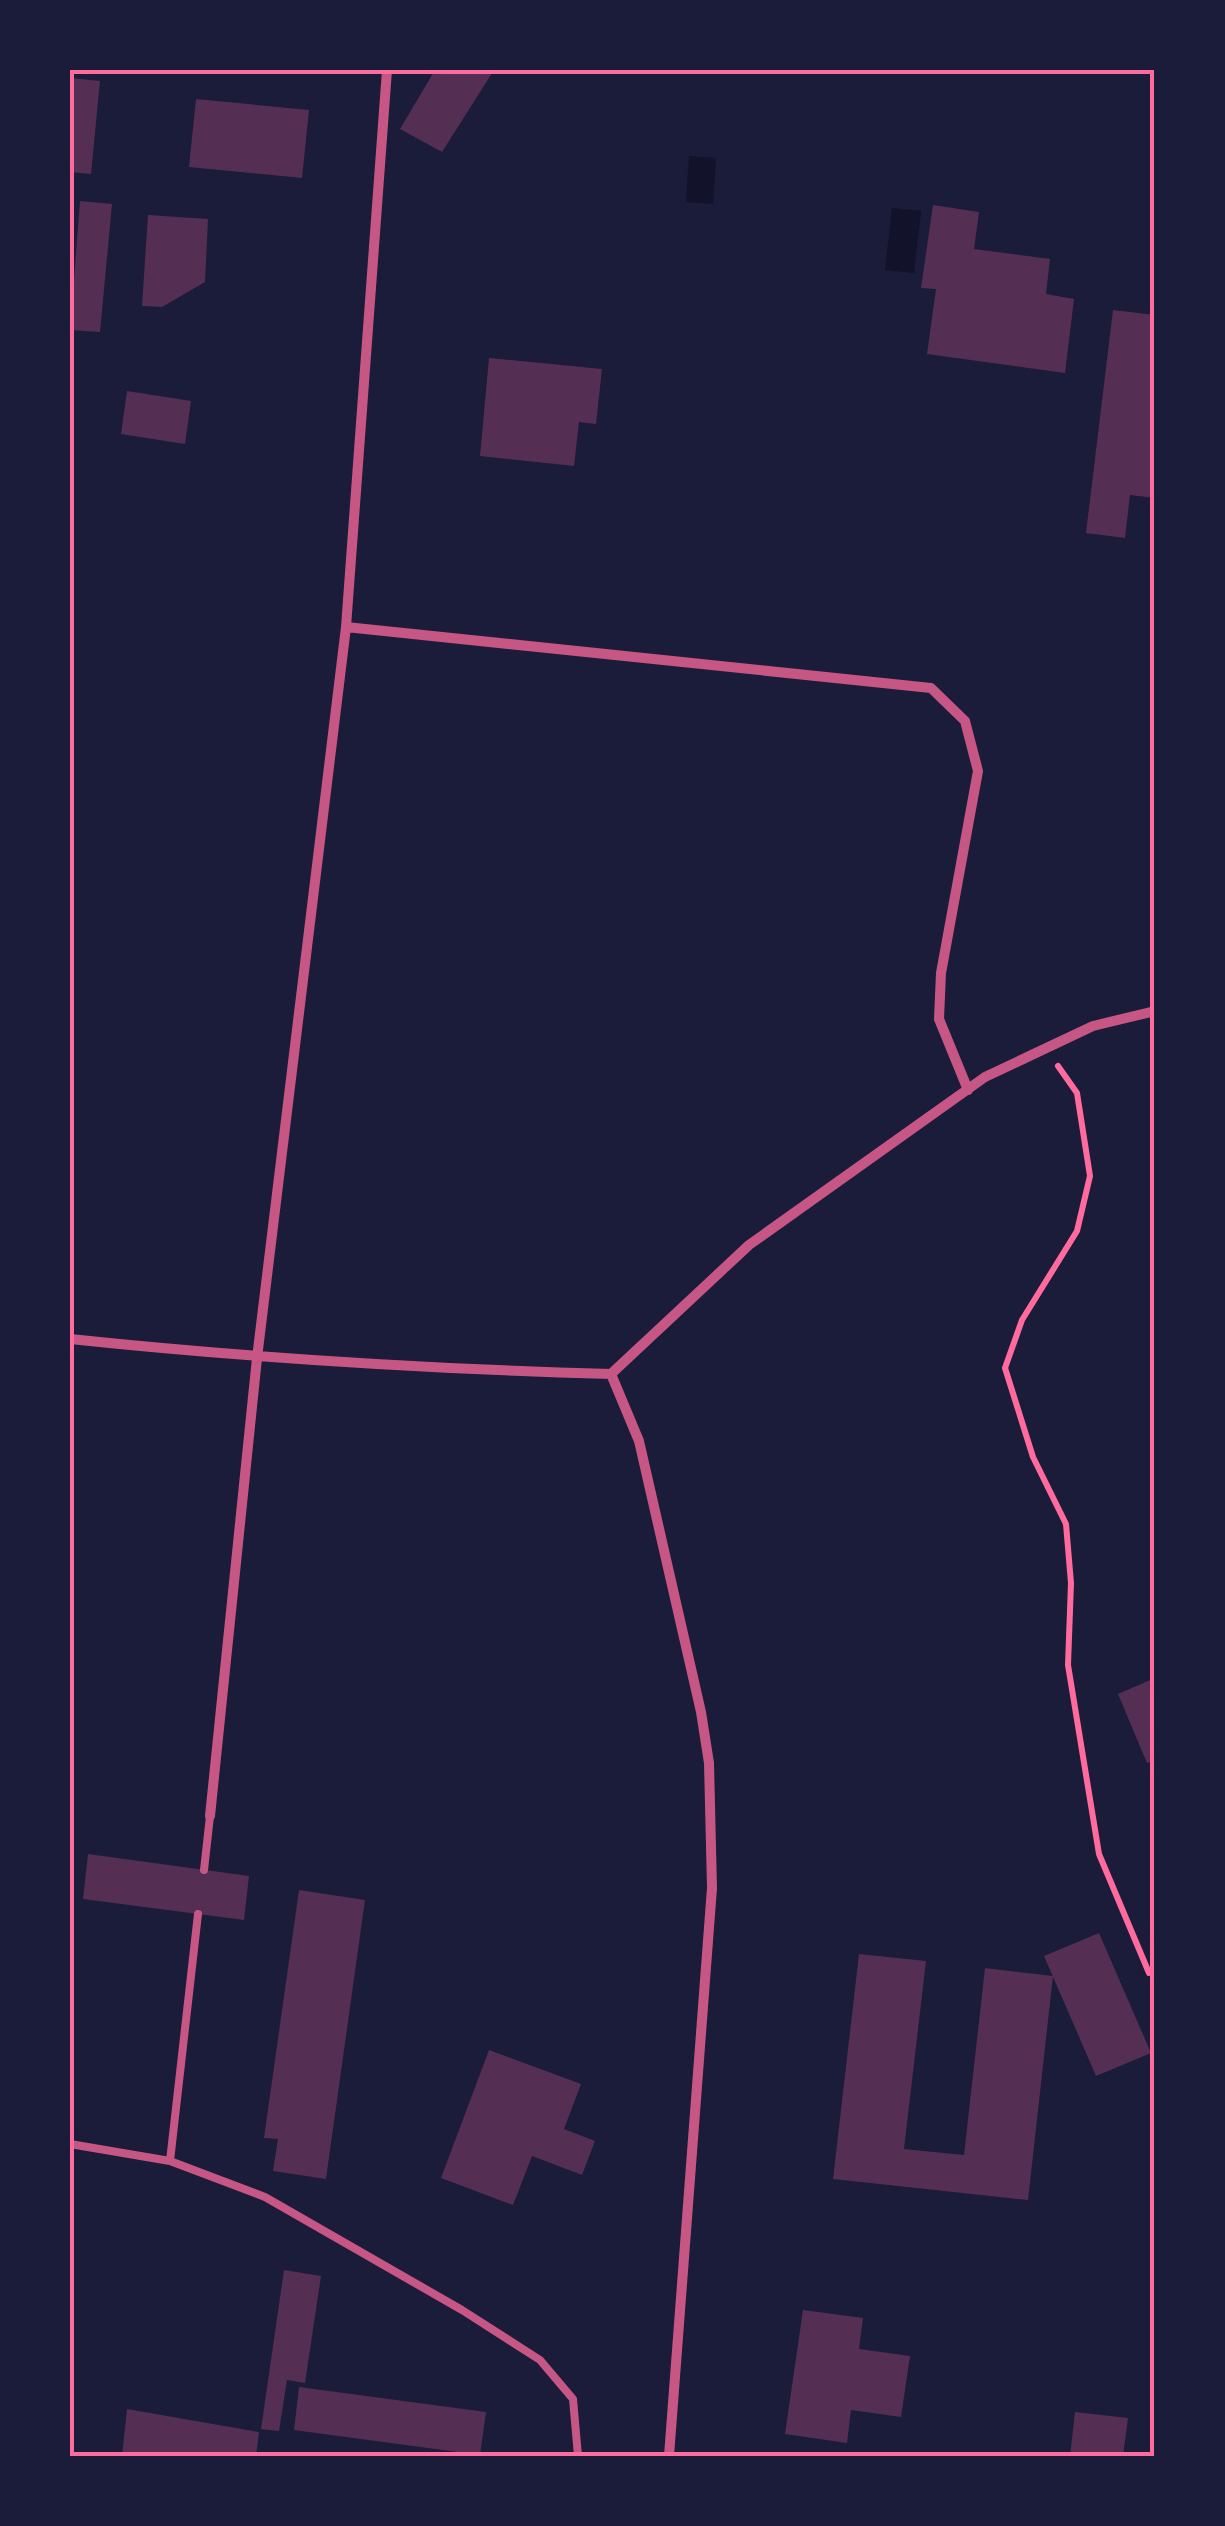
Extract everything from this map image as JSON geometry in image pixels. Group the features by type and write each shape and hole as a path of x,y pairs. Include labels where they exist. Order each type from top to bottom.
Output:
{"street":[{"path":"210,1816 257,1358 346,627 387,70"},
{"path":"346,627 932,688 965,720 978,770 941,973 938,1019 968,1090"},
{"path":"70,1340 257,1358 496,1372 611,1374 748,1245 985,1077 1093,1026 1155,1011"},
{"path":"611,1374 639,1441 700,1712 709,1763 713,1828 712,1888 669,2456"}],"lane":[{"path":"204,1870 210,1816"},
{"path":"170,2161 198,1914"},
{"path":"70,2144 170,2161 266,2196 540,2360 573,2399 578,2456"}],"path":[{"path":"1047,1048 1076,1094 1090,1176 1078,1231 1022,1320 1005,1368 1033,1457 1066,1524 1071,1583 1068,1665 1100,1854 1149,1973"}],"shaded area":[{"path":"689,156 716,158 713,204 686,202"},
{"path":"892,208 921,211 914,273 885,270"}],"building":[{"path":"435,70 494,70 442,152 400,129"},
{"path":"70,78 100,81 91,174 70,172"},
{"path":"196,99 309,110 302,178 189,167"},
{"path":"80,201 112,204 100,332 70,330"},
{"path":"933,205 979,212 974,249 1050,259 1046,294 1074,299 1065,373 927,354 936,289 921,288"},
{"path":"148,215 208,219 205,282 162,307 142,306"},
{"path":"1113,310 1155,315 1155,498 1130,495 1125,538 1086,533"},
{"path":"489,358 602,369 596,424 579,422 574,466 480,456"},
{"path":"127,391 191,401 185,444 121,434"},
{"path":"1155,1678 1155,1760 1147,1763 1118,1694"},
{"path":"88,1854 249,1876 244,1920 83,1899"},
{"path":"299,1890 365,1900 326,2179 273,2171 278,2139 264,2138"},
{"path":"1099,1933 1151,2053 1096,2076 1044,1956"},
{"path":"859,1954 926,1961 904,2149 964,2155 985,1968 1053,1976 1028,2200 833,2179"},
{"path":"489,2050 581,2084 564,2129 595,2141 582,2175 532,2156 513,2205 441,2178"},
{"path":"284,2270 321,2276 305,2383 287,2380 279,2431 261,2429"},
{"path":"803,2310 863,2318 859,2349 910,2356 901,2417 851,2410 847,2443 785,2434"},
{"path":"299,2387 486,2412 480,2455 294,2430"},
{"path":"127,2409 259,2432 256,2456 122,2456"},
{"path":"1075,2412 1128,2418 1123,2456 1070,2456"}]}
